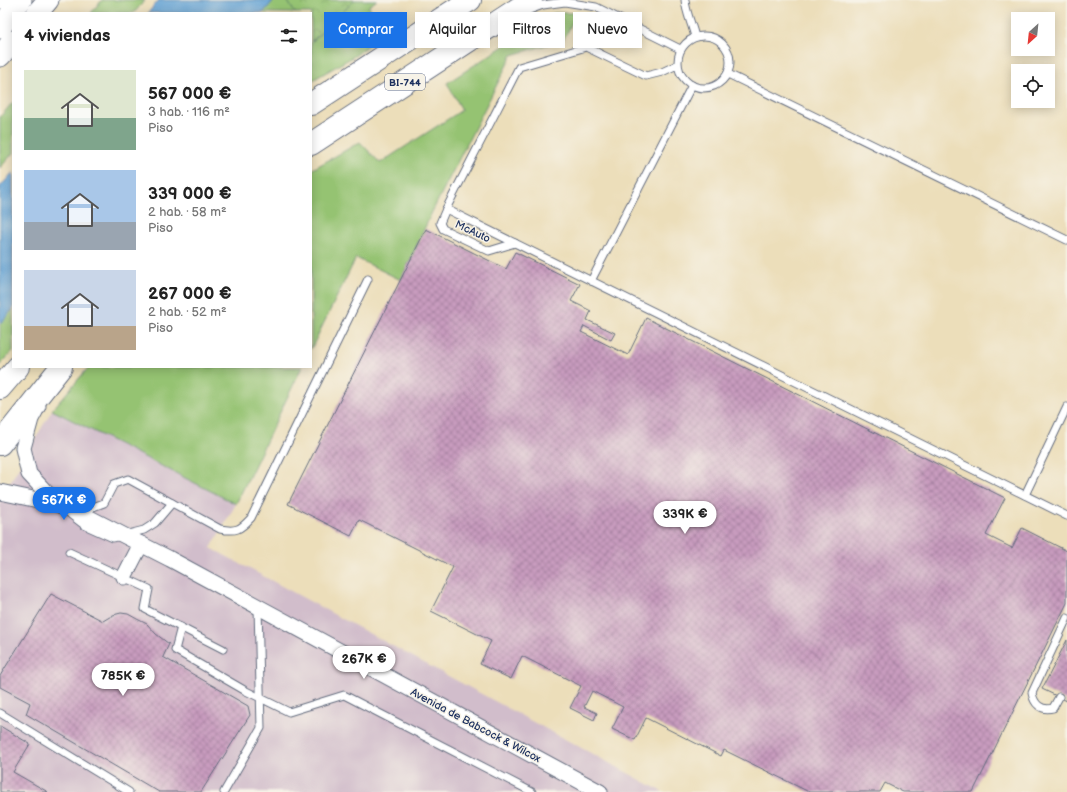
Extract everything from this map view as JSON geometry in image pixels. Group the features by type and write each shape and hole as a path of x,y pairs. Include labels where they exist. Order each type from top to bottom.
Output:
{"main road":[{"path":"13,12 22,0"},
{"path":"38,12 48,0"},
{"name":"BI-744","path":"312,103 470,0"},
{"name":"BI-744","path":"513,12 531,0"},
{"path":"0,28 12,13"},
{"name":"BI-744","path":"312,143 498,22"},
{"path":"0,56 12,42"},
{"path":"0,388 17,368"},
{"path":"0,444 56,373"}],"street":[{"path":"0,1 11,0"},
{"path":"56,373 31,419 23,448 29,474 58,504"},
{"path":"0,492 58,504"},
{"name":"Avenida de Babcock & Wilcox","path":"58,504 80,513 141,544 600,792"},
{"path":"124,577 141,544"}],"lane":[{"path":"685,0 686,9 695,37"},
{"path":"524,12 543,5 565,2 596,3 680,49"},
{"path":"704,35 712,37 720,41 727,48 730,58 728,74 715,86 700,88 686,82 680,74 677,60 680,49 686,42 695,37 704,35"},
{"name":"McAuto","path":"515,243 489,251 443,229 440,223 519,67 586,47 646,76 662,72 677,65"},
{"path":"728,74 1067,240"},
{"path":"591,281 692,85"},
{"path":"446,209 1067,516"},
{"path":"80,513 104,503 114,484 128,479 220,528 230,531 242,528 251,518 368,279"},
{"path":"1025,495 1067,407"},
{"path":"58,504 84,526 113,538 148,528 155,523 172,503"},
{"path":"69,552 149,589 144,609 223,649"},
{"path":"224,792 261,728 258,607"},
{"path":"1059,697 1053,708 1047,710 1033,699 1032,693 1067,618"},
{"path":"181,627 175,650 289,712 344,695 532,792"},
{"path":"0,713 130,792"}],"shaded area":[{"path":"87,368 302,368 236,504 211,548 663,792 0,792 0,496 12,479 52,410"}],"green space":[{"path":"102,0 145,0 135,12 92,12"},
{"path":"274,0 287,0 294,12 264,12"},
{"path":"287,0 355,0 342,12 324,12 324,30 312,41 312,12 294,12"},
{"path":"355,0 377,0 368,7 374,12 343,12"},
{"path":"565,13 573,13 573,22 565,36"},
{"path":"324,30 324,48 364,48 356,55 312,80 312,40 313,41"},
{"path":"500,48 536,48 512,55 432,212 401,280 356,258 312,347 312,169 360,142 380,163 462,110 447,83"},
{"path":"12,103 12,154 0,168 0,117"},
{"path":"12,310 12,352 0,365 0,324"},
{"path":"88,368 302,368 236,504 52,410"}],"water":[{"path":"159,0 274,0 264,12 149,12"},
{"path":"12,173 12,310 0,324 0,187"}],"building":[{"path":"426,229 506,269 515,252 580,284 571,301 591,311 587,320 615,333 611,340 584,326 581,332 628,355 646,318 1005,498 986,535 1012,548 1022,528 1067,551 1067,603 973,792 903,792 885,783 880,792 809,792 724,750 721,756 646,718 635,740 612,729 623,707 592,691 584,707 597,713 594,720 570,708 581,686 522,656 511,679 480,664 491,641 431,611 453,567 359,520 351,536 288,504"},
{"path":"51,594 103,621 113,615 121,613 128,614 147,624 156,634 169,644 163,657 248,706 250,715 201,792 159,792 26,714 30,703 0,687 0,676"},
{"path":"1067,640 1067,701 1042,689"},
{"path":"0,726 30,744 13,772 48,792 0,792"}]}
